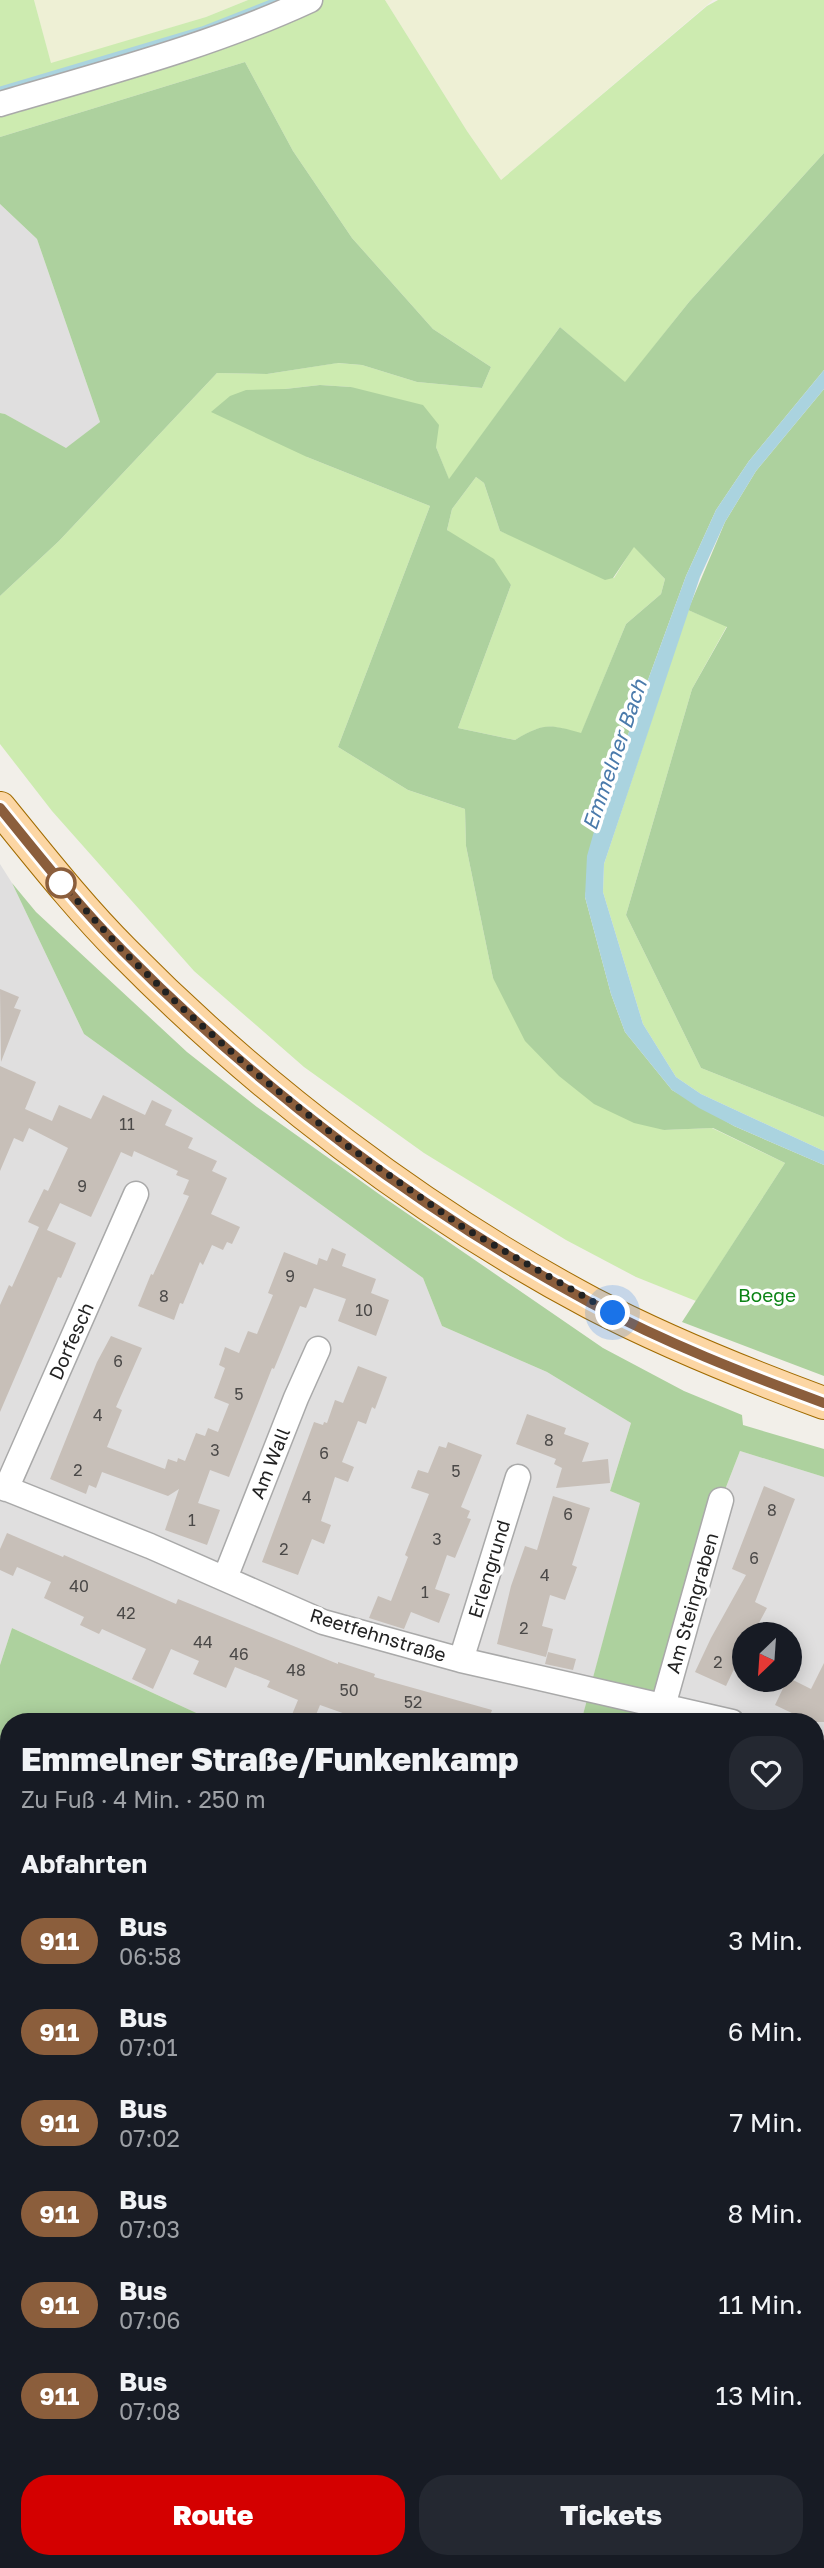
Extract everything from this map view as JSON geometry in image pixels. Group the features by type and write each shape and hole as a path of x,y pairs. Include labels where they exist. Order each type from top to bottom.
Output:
{"main road":[{"path":"0,808 61,883 123,951 253,1071 349,1147 464,1228 592,1303 721,1364 824,1403"}],"street":[{"path":"0,104 197,45 263,21 310,0"},
{"name":"Dorfesch","path":"3,1488 136,1194"},
{"name":"Am Wall","path":"225,1578 318,1349"},
{"name":"Erlengrund","path":"461,1660 518,1477"},
{"name":"Reetfehnstraße","path":"3,1488 225,1578 323,1622 461,1660 693,1713"},
{"name":"Am Steingraben","path":"663,1706 721,1500"}],"shaded area":[{"path":"0,204 37,239 100,422 66,449 0,413"},
{"path":"0,864 12,883 84,1034 423,1278 442,1326 547,1372 631,1423 610,1491 641,1503 583,1713 196,1713 12,1628 0,1665"},
{"path":"740,1451 824,1477 824,1713 662,1713 721,1500"}],"green space":[{"path":"0,0 34,0 51,63 206,17 248,0 385,0 501,180 707,6 718,0 824,0 824,153 689,302 625,383 560,327 449,480 436,447 351,387 320,385 285,389 307,457 430,506 338,747 408,790 465,809 466,846 493,978 664,1130 712,1128 785,1163 696,1301 636,1277 566,1240 424,1153 304,1067 194,971 52,811 0,744 0,596 59,541 217,373 267,374 337,363 362,365 417,382 482,388 491,367 433,329 352,238 293,151 245,62 0,137"},
{"path":"34,0 248,0 206,17 51,64"},
{"path":"385,0 713,0 501,180"},
{"path":"245,62 293,151 352,238 433,329 491,367 482,388 417,382 362,365 338,363 267,374 217,373 59,541 0,596 0,413 66,448 100,422 37,239 0,204 0,137"},
{"name":"Boege","path":"824,153 824,370 749,461 716,510 686,576 599,814 585,897 611,994 625,1032 672,1090 734,1126 824,1165 824,1376 682,1322 785,1163 713,1128 664,1130 634,1123 594,1104 559,1076 525,1041 493,978 466,846 465,809 408,790 338,747 430,506 307,457 211,412 230,396 246,390 320,385 351,387 423,405 439,425 436,447 449,479 560,327 625,382 689,302","holes":["476,477 484,483 500,531 605,580 613,578 634,547 665,579 661,594 626,624 581,733 546,727 533,730 515,740 458,728 511,585 494,559 447,530 452,509"]},
{"path":"824,389 824,1117 701,1068 626,915 692,689 727,627 688,610 725,522 756,471"},
{"path":"476,477 484,483 500,531 614,578 634,546 665,579 661,594 626,624 581,734 547,727 533,730 515,740 458,728 511,585 447,530 452,509"},
{"path":"688,610 727,626 692,689 626,915 701,1068 824,1117 824,1151 701,1094 676,1077 643,1024 603,892 604,864"},
{"path":"12,883 36,912 187,1052 257,1107 386,1199 603,1348 684,1391 742,1415 743,1425 824,1449 824,1477 740,1451 721,1500 661,1713 583,1713 640,1503 610,1491 631,1423 547,1372 442,1326 423,1278 84,1034"},
{"path":"12,1628 196,1713 0,1713 0,1665"}],"water":[{"path":"824,370 824,389 756,471 725,522 700,577 604,864 603,892 643,1024 676,1077 701,1094 824,1151 824,1165 734,1126 672,1090 625,1032 611,994 585,897 587,856 599,814 686,576 716,510 749,461"}],"building":[{"path":"0,989 19,997 14,1008 21,1010 1,1062"},
{"path":"0,1066 36,1082 25,1109 52,1121 59,1105 91,1119 103,1095 145,1115 152,1100 172,1110 165,1125 193,1138 188,1148 217,1161 212,1171 227,1178 211,1214 240,1227 232,1244 227,1242 223,1250 212,1245 203,1265 200,1262 174,1320 138,1306 189,1196 183,1194 189,1180 176,1175 178,1171 134,1151 132,1157 121,1152 91,1217 60,1203 47,1230 76,1243 61,1278 58,1277 0,1412 0,1305 9,1285 12,1287 39,1227 28,1222 44,1189 48,1191 68,1148 29,1128 23,1142 14,1138 0,1171"},
{"path":"332,1248 346,1254 342,1266 376,1279 371,1293 389,1300 376,1336 338,1321 346,1299 314,1288 306,1308 300,1306 274,1369 272,1368 229,1477 210,1470 198,1503 220,1510 207,1545 165,1530 179,1489 168,1496 102,1472 96,1488 89,1485 86,1494 50,1479 97,1362 111,1336 142,1348 116,1407 122,1410 107,1447 165,1469 168,1459 177,1462 178,1458 185,1461 196,1433 205,1436 208,1428 218,1432 229,1404 214,1398 225,1368 219,1365 225,1347 239,1353 248,1331 257,1334 273,1295 268,1293 284,1252 317,1265 319,1258 327,1261"},
{"path":"358,1366 387,1377 366,1424 358,1421 342,1462 354,1467 348,1482 335,1477 321,1521 331,1525 324,1544 312,1539 298,1575 262,1562 314,1422 323,1425 324,1422 327,1423 335,1400 343,1403"},
{"path":"527,1414 566,1428 564,1434 589,1443 582,1462 608,1459 610,1483 556,1488 562,1468 554,1464 556,1459 516,1444"},
{"path":"448,1442 482,1455 461,1507 470,1511 467,1518 471,1519 455,1558 447,1555 435,1589 450,1594 439,1623 411,1612 404,1629 369,1618 378,1596 391,1601 408,1557 405,1555 429,1494 411,1488 418,1470 428,1473 439,1446 446,1448"},
{"path":"764,1486 795,1499 755,1602 767,1608 759,1622 732,1622 732,1673 726,1686 695,1672 746,1575 732,1569"},
{"path":"553,1496 590,1508 572,1565 577,1567 565,1600 550,1595 542,1626 553,1629 546,1657 497,1644 511,1586 525,1546 537,1550"},
{"path":"7,1533 176,1604 178,1599 338,1664 375,1674 374,1677 492,1710 491,1713 343,1713 320,1705 317,1713 293,1713 298,1700 267,1687 270,1681 235,1667 226,1688 193,1674 199,1661 171,1649 153,1689 132,1679 146,1649 102,1629 99,1634 80,1625 84,1617 44,1598 51,1582 17,1567 13,1576 0,1570 0,1549"},
{"path":"548,1652 576,1659 573,1670 545,1664"},
{"path":"824,1663 824,1713 792,1713 775,1705 781,1692 802,1692 802,1684 811,1689"}],"waterway":[{"path":"0,89 202,29 276,0"}],"bus line":[{"name":"911","path":"0,808 61,883 123,951 253,1071 349,1147 464,1228 592,1303 721,1364 824,1403"}],"route":[{"path":"61,883 123,951 180,1006 253,1071 349,1147 464,1228 613,1313"}],"water label":[{"name":"Emmelner Bach","path":"615,755"}]}
